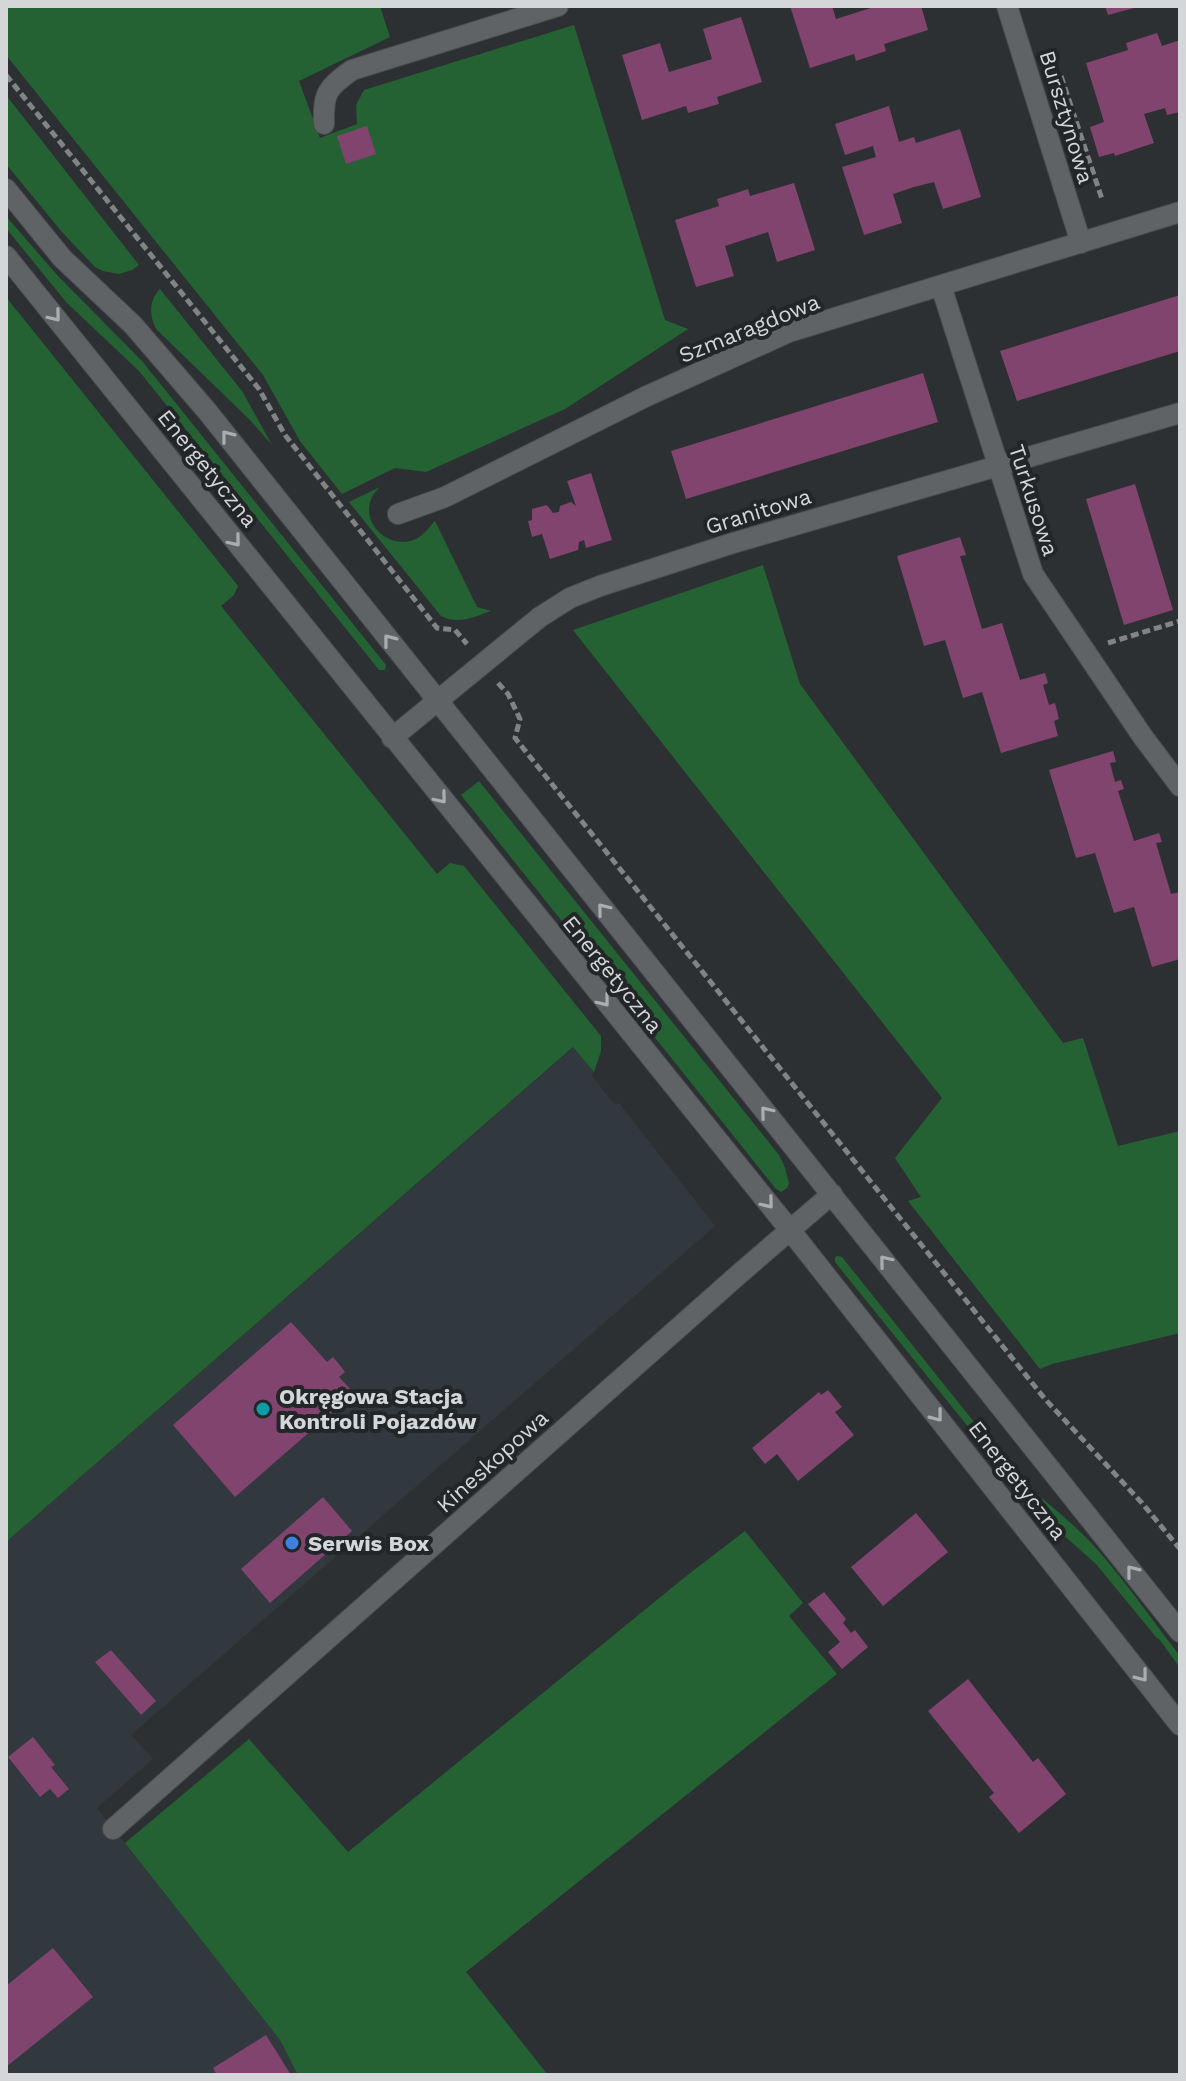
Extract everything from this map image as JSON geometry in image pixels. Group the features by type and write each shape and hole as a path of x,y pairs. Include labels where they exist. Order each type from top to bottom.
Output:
{"street":[{"path":"324,124 323,100 334,83 352,70 558,6"},
{"name":"Bursztynowa","path":"1007,6 1081,243"},
{"name":"Energetyczna","path":"6,189 62,258 133,325 207,411 1180,1632"},
{"name":"Szmaragdowa","path":"398,514 445,497 647,396 789,332 1180,212"},
{"name":"Energetyczna","path":"6,256 790,1230 1180,1725"},
{"name":"Turkusowa","path":"941,286 1033,574 1143,737 1180,786"},
{"name":"Granitowa","path":"392,738 540,617 580,594 733,543 1180,413"},
{"name":"Kineskopowa","path":"113,1829 832,1194"}],"path":[{"path":"6,75 259,389 285,435 437,628 455,630 461,636"},
{"path":"1085,650 1180,621"},
{"path":"500,685 520,719 515,738 1045,1399 1142,1503 1180,1549"}],"shaded area":[{"path":"574,1047 594,1072 591,1075 615,1105 619,1103 715,1226 131,1735 153,1759 97,1808 280,2040 298,2075 6,2075 6,1542"}],"green space":[{"path":"6,6 380,6 390,37 299,81 320,138 357,124 356,105 364,90 574,25 665,320 688,329 565,409 426,472 395,468 342,494 300,441 263,375 6,55"},
{"path":"6,95 139,265 119,274 95,267 6,164"},
{"path":"6,216 57,275 142,361 386,665 385,670 379,670 139,371 66,302 6,228"},
{"path":"160,289 242,391 272,445 156,329 151,308"},
{"path":"6,297 238,586 234,595 221,606 437,874 450,863 464,866 601,1036 601,1051 594,1072 573,1047 6,1542"},
{"path":"380,487 369,507 370,517 380,533 406,542 419,537 435,521 477,607 491,611 460,620 441,616 349,502"},
{"path":"763,565 800,684 1063,1043 1083,1038 1118,1146 1180,1131 1180,1333 1040,1369 908,1201 921,1197 895,1158 942,1098 573,630"},
{"path":"479,781 779,1155 789,1183 787,1188 781,1192 776,1189 461,795"},
{"path":"838,1256 842,1257 1014,1472 1076,1528 1107,1561 1180,1656 1180,1668 1096,1564 1024,1496 835,1262"},
{"path":"745,1531 803,1603 789,1616 837,1674 466,1972 548,2075 298,2075 280,2040 125,1843 249,1739 348,1852"}],"building":[{"path":"790,6 832,6 836,19 877,6 921,6 928,30 884,44 886,51 856,61 854,54 810,68"},
{"path":"1105,6 1137,6 1138,7 1108,15"},
{"path":"741,17 762,82 717,97 719,104 688,113 686,106 642,120 622,55 660,43 669,72 712,59 703,29"},
{"path":"1157,33 1162,46 1180,40 1180,112 1167,115 1165,108 1144,114 1154,143 1115,156 1114,153 1099,157 1090,127 1104,122 1086,63 1128,50 1126,43"},
{"path":"889,106 899,142 914,137 916,143 960,129 981,197 943,209 934,182 914,187 893,194 902,223 864,235 842,167 876,157 873,146 845,155 835,124"},
{"path":"367,126 376,154 346,164 337,136"},
{"path":"794,183 815,250 777,262 768,232 725,246 734,276 696,287 675,220 719,206 717,199 748,189 750,196"},
{"path":"1180,295 1180,351 1017,401 1000,351"},
{"path":"923,373 938,422 686,499 671,451"},
{"path":"591,473 612,540 586,548 584,540 579,542 578,550 550,559 542,534 532,537 528,521 532,520 532,509 547,505 553,513 571,502 576,506 567,481"},
{"path":"1135,484 1173,610 1124,625 1086,499"},
{"path":"960,537 966,555 960,556 982,629 1002,623 1020,680 1045,673 1048,683 1043,685 1049,705 1055,703 1059,719 1054,721 1058,736 1001,753 982,692 963,698 945,640 924,646 897,556"},
{"path":"1113,751 1116,762 1110,763 1115,782 1121,780 1124,789 1118,791 1134,841 1159,833 1162,842 1156,843 1171,894 1180,892 1180,959 1152,967 1134,907 1114,913 1095,853 1076,858 1049,770"},
{"name":"Okręgowa Stacja Kontroli Pojazdów","path":"291,1322 327,1362 333,1357 345,1372 339,1377 354,1393 235,1497 173,1425"},
{"path":"828,1390 842,1407 835,1412 854,1435 798,1481 777,1454 765,1464 752,1448 819,1392 821,1395"},
{"path":"323,1497 352,1531 270,1603 241,1569"},
{"path":"916,1513 948,1552 883,1606 851,1567"},
{"path":"824,1592 846,1619 843,1623 851,1633 855,1630 868,1647 842,1669 828,1652 840,1642 808,1604"},
{"path":"111,1650 156,1701 141,1715 95,1662"},
{"path":"968,1679 1033,1762 1038,1758 1066,1794 1019,1833 989,1797 994,1793 928,1711"},
{"path":"33,1737 69,1789 58,1798 50,1789 40,1797 8,1757"},
{"path":"53,1948 93,1997 6,2067 6,1986"},
{"path":"266,2035 291,2075 217,2075 213,2068"}],"place":[{"name":"Okręgowa Stacja Kontroli Pojazdów","path":"263,1409"},
{"name":"Serwis Box","path":"292,1543"}]}
